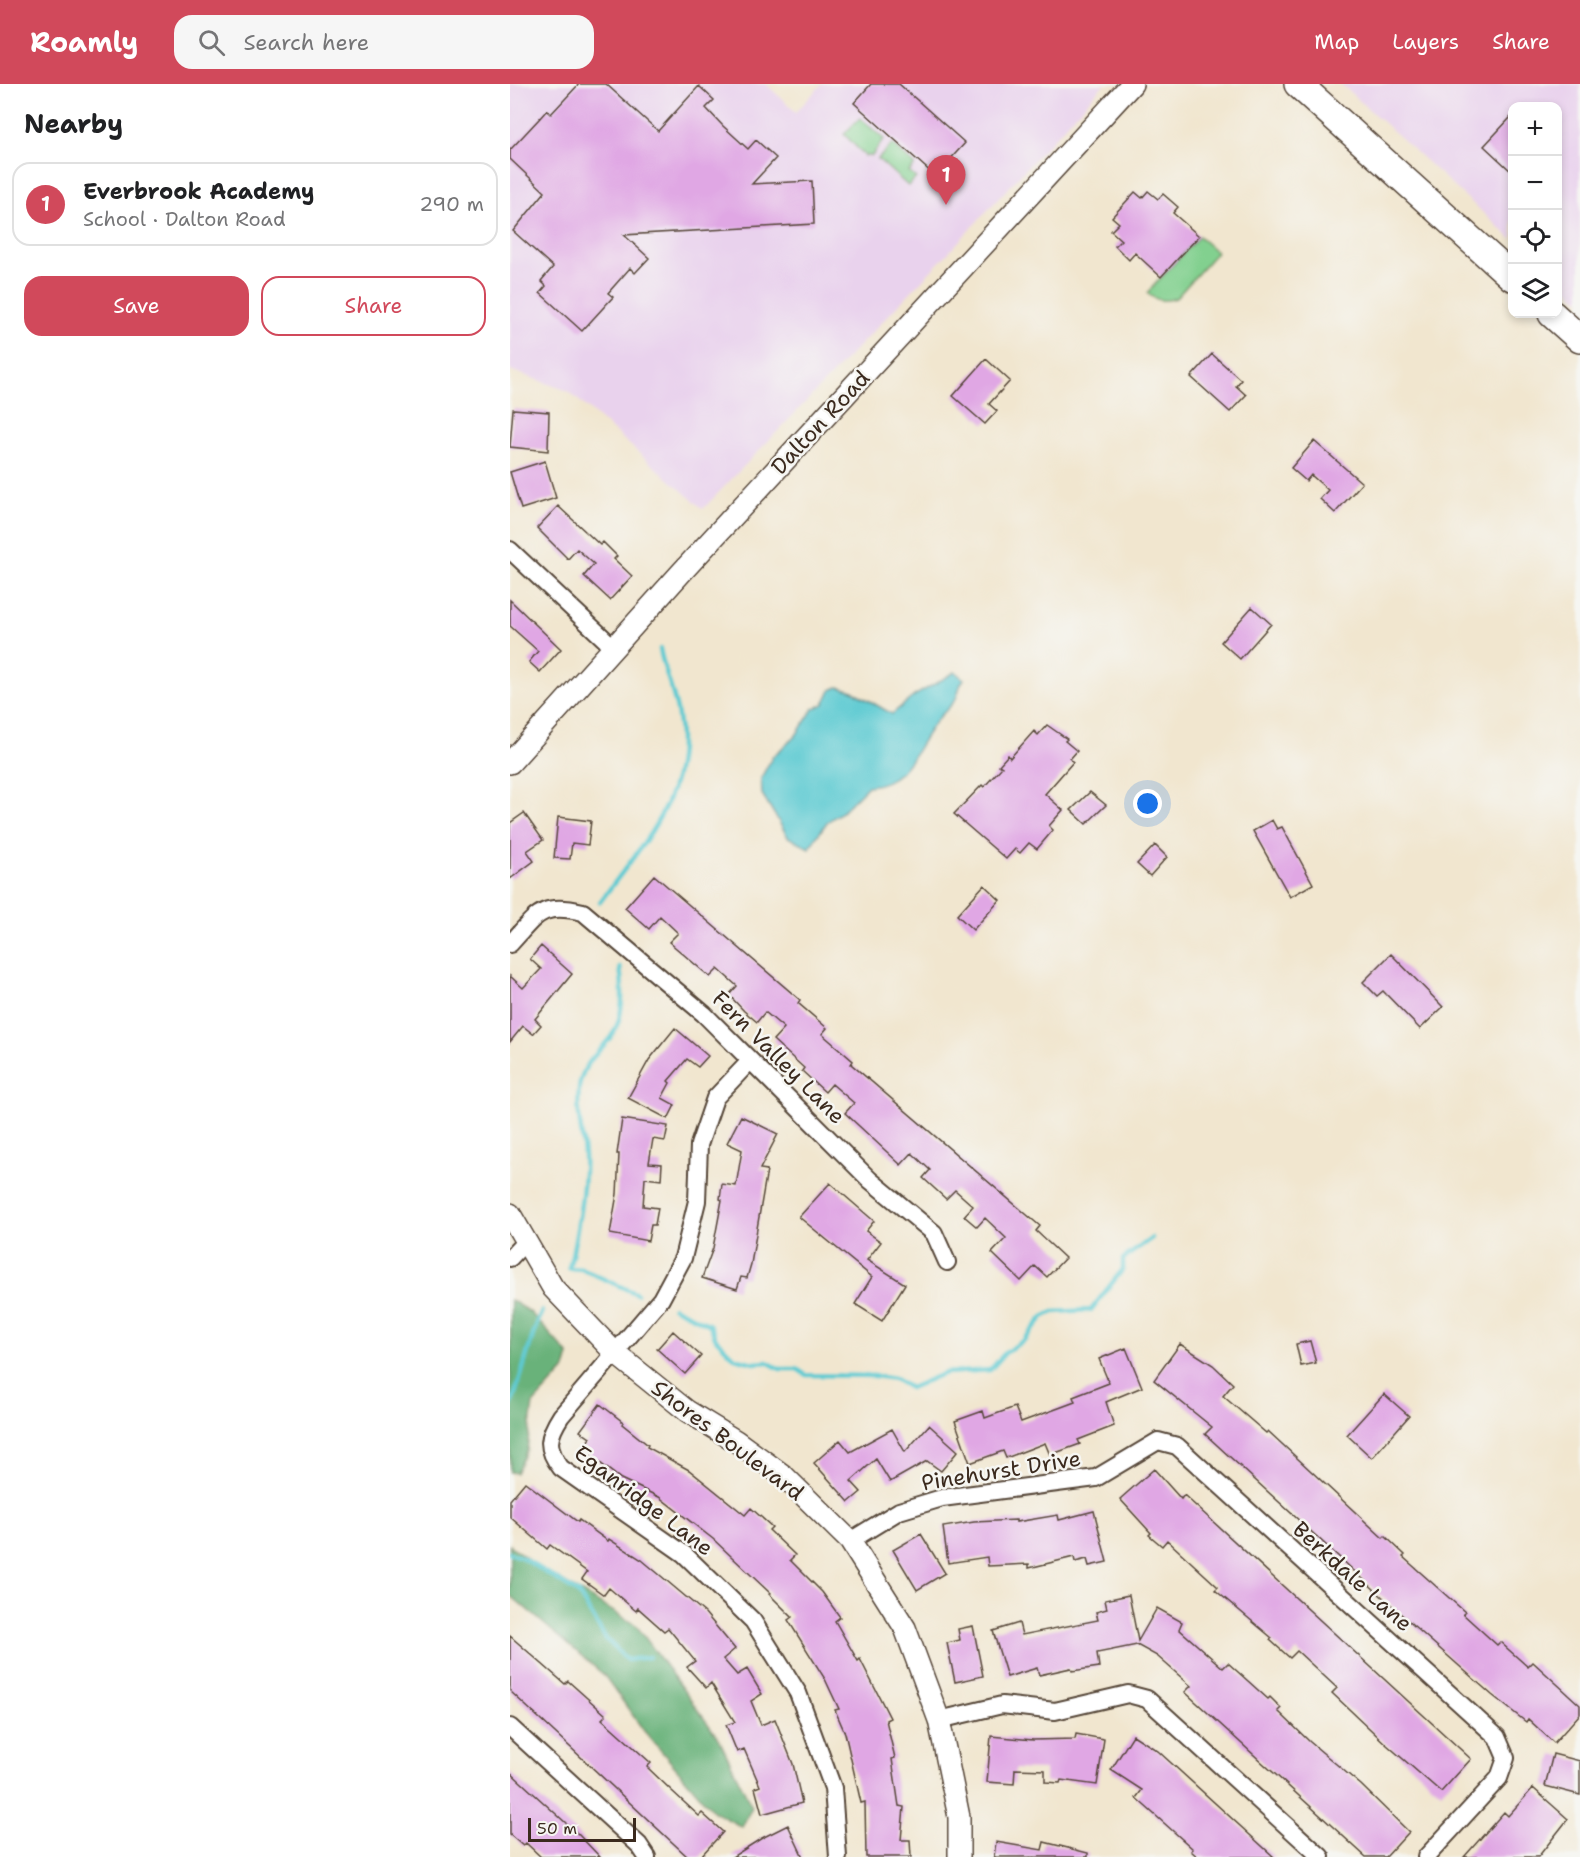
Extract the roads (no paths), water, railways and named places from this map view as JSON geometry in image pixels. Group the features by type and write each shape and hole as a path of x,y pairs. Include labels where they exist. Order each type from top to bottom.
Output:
{"main road":[{"path":"1298,84 1508,273"},
{"path":"1556,318 1580,339"}],"street":[{"name":"Dalton Road","path":"510,763 613,647 1132,84"},
{"path":"510,550 613,647"},
{"name":"Fern Valley Lane","path":"510,944 539,913 559,907 583,912 704,1014 870,1180 934,1233 947,1262"},
{"name":"Eganridge Lane","path":"750,1061 715,1098 699,1145 697,1201 683,1258 661,1299 577,1395 551,1432 548,1445 552,1457 561,1468 684,1554 753,1621 798,1693 833,1788 838,1857"},
{"name":"Shores Boulevard","path":"510,1214 517,1250 615,1353 687,1411 736,1441 784,1476 850,1540 905,1628 939,1720 959,1817 959,1857"},
{"name":"Pinehurst Drive","path":"850,1540 899,1511 942,1498 1096,1478 1136,1452 1158,1441"},
{"name":"Berkdale Lane","path":"1158,1441 1177,1446 1497,1737 1506,1758 1499,1778 1426,1857"},
{"path":"939,1720 1002,1705 1055,1711 1128,1694 1147,1699 1321,1857"},
{"path":"510,1726 639,1845 647,1857"}],"water":[{"path":"955,672 964,679 958,694 951,706 936,721 902,771 882,783 868,786 842,812 827,822 809,848 788,837 762,794 761,778 773,756 795,737 813,709 824,704 831,690 838,687 851,690 892,714 914,696"}],"waterway":[{"path":"600,902 660,817 677,771 680,745 678,716 660,649"},
{"path":"620,967 622,994 618,1022 610,1038 589,1063 580,1082 579,1110 584,1167 582,1196 569,1268 582,1269 637,1294"},
{"path":"673,1307 710,1325 716,1339 735,1358 754,1363 767,1362 780,1369 797,1369 806,1375 875,1376 895,1379 910,1388 945,1373 990,1370 1005,1353 1024,1340 1043,1317 1053,1312 1091,1310 1123,1269 1123,1259 1152,1238"},
{"path":"510,1407 542,1311"},
{"path":"510,1553 523,1558 578,1593 606,1639 627,1660 649,1657"}],"place":[{"name":"Everbrook Academy","path":"946,205"}]}
